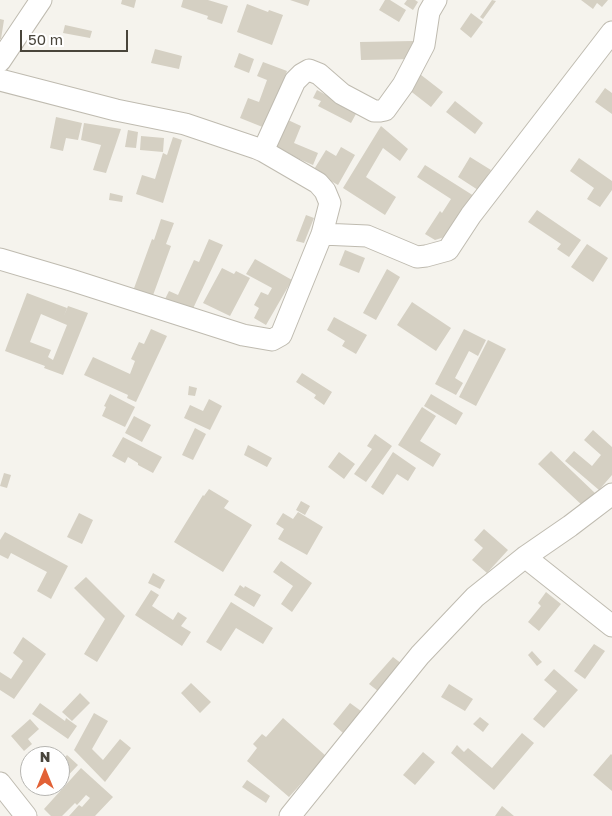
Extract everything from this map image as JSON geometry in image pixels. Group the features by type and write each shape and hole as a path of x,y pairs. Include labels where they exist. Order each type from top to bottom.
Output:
{"street":[{"path":"0,61 41,0"},
{"path":"263,151 296,81 309,70 319,74 342,94 366,107 374,111 385,110 403,84 424,46 429,12 436,0"},
{"path":"322,234 367,236 417,257 448,250 471,215 612,32"},
{"path":"0,80 116,110 185,124 263,151 318,183 325,191 330,203 322,234 281,335 272,340 243,336 0,259"},
{"path":"290,816 420,655 475,597 525,557 612,494"},
{"path":"525,557 612,626"},
{"path":"0,783 26,816"}],"building":[{"path":"122,0 136,0 134,8 121,4"},
{"path":"183,0 208,0 228,6 222,24 207,19 208,16 181,7"},
{"path":"290,0 310,0 308,6"},
{"path":"385,0 390,0 406,10 399,22 379,10"},
{"path":"407,0 418,2 413,10 404,4"},
{"path":"492,0 496,1 483,19 480,17"},
{"path":"581,0 608,0 602,7 597,3 593,9"},
{"path":"247,4 268,12 269,10 283,15 272,45 237,32"},
{"path":"471,13 483,22 471,38 460,29"},
{"path":"0,19 4,20 1,39 0,39"},
{"path":"65,25 92,31 90,38 63,33"},
{"path":"413,41 414,59 361,60 360,42"},
{"path":"155,49 182,56 179,69 151,63"},
{"path":"239,53 254,59 249,73 234,67"},
{"path":"263,62 287,71 265,128 240,118 248,98 259,102 267,80 257,76"},
{"path":"416,71 443,92 431,107 404,86"},
{"path":"605,88 612,93 612,114 595,102"},
{"path":"317,90 357,112 351,123 318,106 321,101 313,98"},
{"path":"455,101 483,123 475,134 446,112"},
{"path":"56,117 82,123 78,140 66,138 63,151 50,148"},
{"path":"288,120 301,126 294,143 318,153 313,165 276,149"},
{"path":"84,123 121,129 106,173 93,170 101,145 81,140"},
{"path":"381,126 408,149 400,161 383,148 366,177 396,197 385,215 343,188"},
{"path":"128,130 138,132 136,148 125,147"},
{"path":"141,136 164,138 163,152 140,150"},
{"path":"173,137 182,140 163,203 136,194 142,175 155,179 163,153 167,155"},
{"path":"341,147 355,155 338,185 313,171 326,150 336,156"},
{"path":"470,157 491,170 478,190 458,177"},
{"path":"579,158 612,181 612,190 600,207 587,199 594,188 570,171"},
{"path":"425,165 474,196 448,236 435,240 425,234 440,211 442,213 451,199 417,177"},
{"path":"110,193 123,196 122,202 109,200"},
{"path":"537,210 581,240 569,257 557,249 561,244 528,222"},
{"path":"306,215 314,218 304,243 296,241"},
{"path":"161,219 174,223 166,244 171,246 152,298 133,291"},
{"path":"209,239 223,245 189,317 162,305 169,291 178,295 194,260 199,262"},
{"path":"587,244 608,258 593,282 571,267"},
{"path":"345,250 365,258 359,273 339,265"},
{"path":"255,259 292,280 266,325 254,318 259,308 254,305 261,292 268,295 272,288 246,274"},
{"path":"222,268 234,274 236,271 250,278 230,316 203,303"},
{"path":"387,269 400,277 376,320 363,313"},
{"path":"27,293 67,308 64,316 68,306 88,313 63,375 5,351","holes":["41,314 67,325 53,360 48,357 51,350 30,342"]},
{"path":"412,302 451,328 436,351 397,325"},
{"path":"334,317 367,335 356,354 342,346 345,341 327,330"},
{"path":"151,329 167,336 136,402 127,398 128,395 84,375 93,357 130,374 135,361 131,359 139,342 144,344"},
{"path":"464,329 486,340 478,356 469,351 455,378 463,383 456,395 435,384"},
{"path":"488,340 506,349 476,406 459,397"},
{"path":"302,373 332,392 324,405 314,398 316,395 296,382"},
{"path":"189,386 197,388 195,396 188,395"},
{"path":"110,394 135,407 125,427 102,416 106,407 104,406"},
{"path":"431,394 463,413 456,425 424,406"},
{"path":"209,399 222,406 210,430 184,418 190,405 203,411"},
{"path":"422,407 436,416 420,441 441,454 433,467 398,445"},
{"path":"134,416 151,425 142,442 125,433"},
{"path":"195,428 206,434 193,460 182,455"},
{"path":"593,430 612,447 612,475 599,490 565,461 574,451 592,466 601,455 584,440"},
{"path":"375,434 392,446 366,482 354,474 372,449 367,446"},
{"path":"123,437 162,457 153,473 128,457 125,463 112,456"},
{"path":"248,445 272,458 267,467 244,455"},
{"path":"551,451 596,494 584,507 538,464"},
{"path":"339,452 355,464 344,479 328,467"},
{"path":"393,452 416,468 408,481 397,474 383,495 371,487"},
{"path":"4,473 11,475 7,488 0,486"},
{"path":"209,489 229,501 224,508 252,525 223,572 174,542 203,495"},
{"path":"301,501 310,506 305,515 296,510"},
{"path":"298,512 323,527 307,555 278,539 284,529 276,524 283,513 293,519"},
{"path":"79,513 93,520 82,544 67,537"},
{"path":"484,529 508,550 487,573 472,560 483,548 474,540"},
{"path":"5,532 68,566 51,599 37,591 47,572 11,553 8,559 0,555 0,540"},
{"path":"281,561 312,583 292,612 281,604 293,586 273,572"},
{"path":"153,573 165,580 160,589 148,583"},
{"path":"86,577 125,616 97,662 84,654 105,619 74,588"},
{"path":"240,585 261,595 254,607 234,595"},
{"path":"151,590 159,595 152,606 173,620 178,612 187,618 181,626 191,632 182,646 135,615"},
{"path":"546,592 561,604 539,631 528,622 541,606 538,603"},
{"path":"231,602 273,628 263,644 236,628 221,651 206,642"},
{"path":"23,637 46,654 14,699 0,690 0,672 11,679 23,661 13,653"},
{"path":"594,644 605,651 585,679 574,671"},
{"path":"532,651 542,662 537,666 528,655"},
{"path":"393,657 402,664 378,691 369,684"},
{"path":"554,669 578,690 544,728 533,719 557,691 544,680"},
{"path":"191,683 211,702 200,713 181,693"},
{"path":"449,684 473,699 465,711 441,697"},
{"path":"80,693 90,703 72,721 62,712"},
{"path":"40,703 65,721 66,718 77,726 68,739 32,714"},
{"path":"350,703 361,711 343,733 333,724"},
{"path":"94,713 108,721 92,749 103,760 120,739 131,748 105,782 74,750"},
{"path":"480,717 489,724 483,732 473,724"},
{"path":"283,718 326,756 289,797 247,761 257,748 253,744 262,734 266,737"},
{"path":"30,719 39,729 28,739 32,744 30,746 20,746 11,736"},
{"path":"522,733 534,743 494,790 451,753 457,745 464,752 468,748 492,768"},
{"path":"423,752 435,762 415,785 403,775"},
{"path":"612,755 612,791 593,775"},
{"path":"70,758 78,765 70,773"},
{"path":"81,768 113,797 95,816 69,816 79,805 82,807 90,798 86,795 77,805 75,803 62,816 51,816 44,809 56,796 70,796 70,780"},
{"path":"247,780 270,796 266,803 242,787"},
{"path":"502,806 514,816 495,816"}]}
